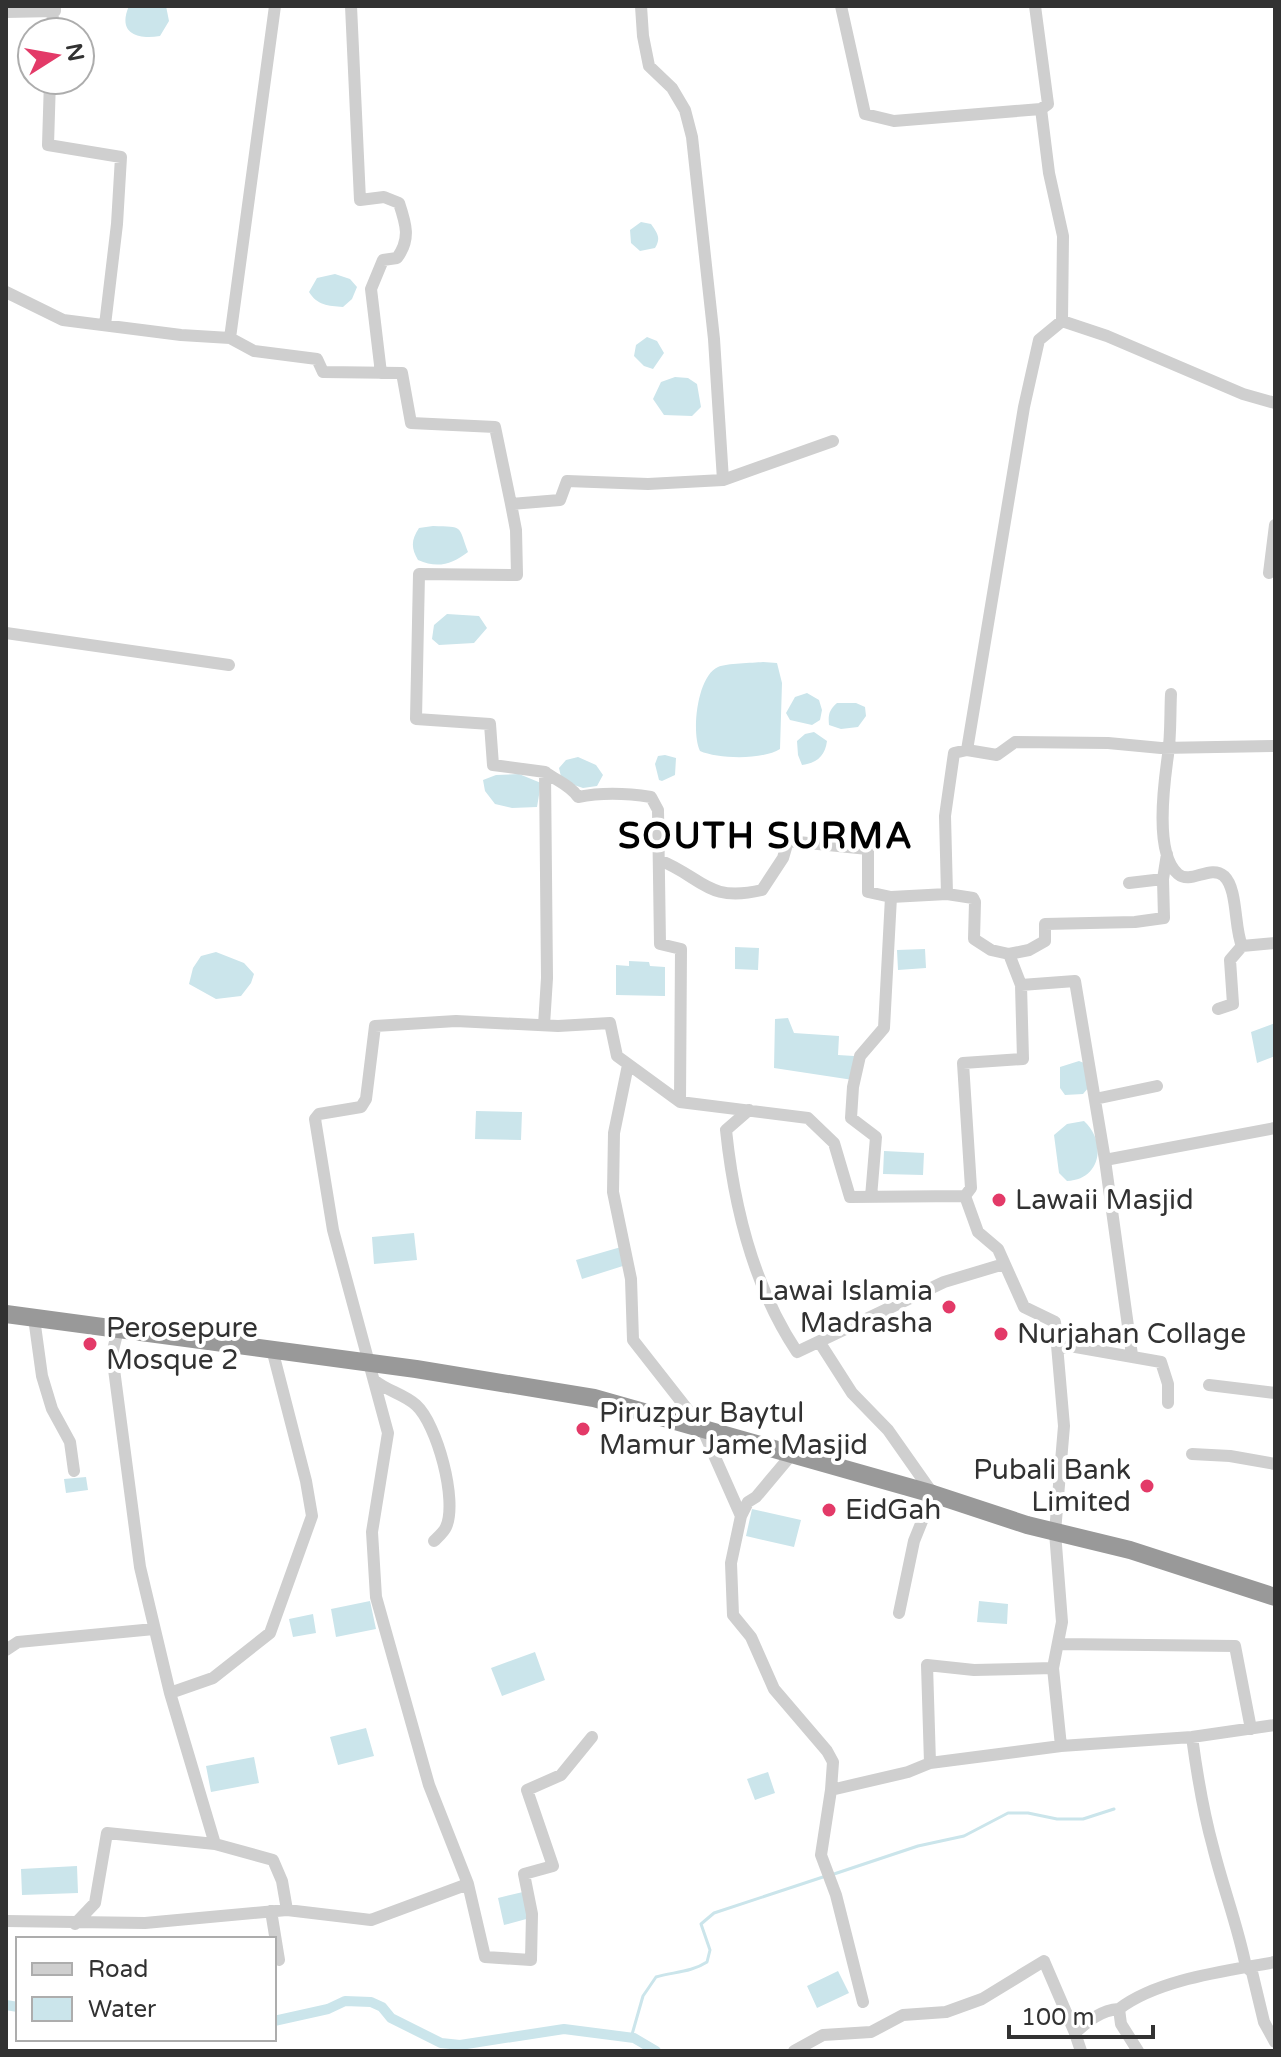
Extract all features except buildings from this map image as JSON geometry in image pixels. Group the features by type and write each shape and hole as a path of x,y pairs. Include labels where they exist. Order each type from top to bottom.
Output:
{"highway":[{"path":"6,1314 272,1349 372,1371 594,1398 793,1453 1055,1532 1130,1550 1275,1597"}],"street":[{"path":"230,338 275,6"},
{"path":"351,6 360,200 384,197 399,203 408,235 405,248 397,258 383,260 371,289 381,373"},
{"path":"641,6 649,66 672,88 685,110 692,137 714,339 723,480"},
{"path":"841,6 865,114 894,121 1041,109 1048,104 1035,6"},
{"path":"6,12 54,9"},
{"path":"50,96 48,145 121,157 105,325"},
{"path":"967,750 1024,407 1039,340 1062,321 1063,236 1049,173 1041,109"},
{"path":"6,292 63,320 230,338 254,351 317,359 323,372 402,373 411,423 495,427 516,530 517,575 419,574 416,719 490,724 493,765 545,772 571,787 578,797 600,793 651,797 658,810 660,944 681,949 680,1102"},
{"path":"1062,321 1107,336 1243,394 1275,403"},
{"path":"511,504 560,500 567,481 648,484 723,480 833,441"},
{"path":"1269,573 1275,525"},
{"path":"6,633 229,665"},
{"path":"659,860 674,866 708,890 747,894 762,890 783,858 788,841 868,849 868,892 891,897 947,894 974,899 974,939 991,950 1009,954 1029,950 1045,941 1045,924 1135,922 1164,918 1163,879 1167,854 1162,812 1171,694"},
{"path":"947,894 945,816 954,753 967,750 997,755 1015,742 1108,743 1169,748 1275,746"},
{"path":"544,1025 547,978 545,772"},
{"path":"1167,854 1177,873 1186,878 1212,872 1223,875 1230,885 1242,946"},
{"path":"1129,883 1163,879"},
{"path":"871,1197 876,1137 851,1118 853,1087 860,1056 884,1028 891,897"},
{"path":"1218,1009 1233,1004 1230,960 1242,946 1275,943"},
{"path":"965,1196 971,1188 963,1063 1023,1059 1021,985 1009,954"},
{"path":"1021,985 1075,981 1105,1160 1132,1355"},
{"path":"592,1737 561,1775 527,1790 553,1866 524,1874 532,1914 531,1960 485,1957 468,1884 429,1785 376,1597 372,1532 388,1433 333,1230 315,1119 319,1114 361,1107 366,1099 375,1026 456,1021 544,1025 610,1023 617,1056 680,1102 808,1118 834,1143 850,1197 965,1196"},
{"path":"628,1065 614,1133 613,1192 631,1279 633,1340 702,1428 741,1516"},
{"path":"1095,1099 1157,1086"},
{"path":"749,1110 726,1130 732,1186 741,1228 776,1321 797,1352 944,1282 1004,1264"},
{"path":"1105,1160 1275,1128"},
{"path":"965,1196 978,1232 998,1249 1024,1307 1055,1322 1064,1426 1055,1532 1062,1622 1053,1668 1061,1746"},
{"path":"34,1318 42,1376 52,1409 70,1442 74,1471"},
{"path":"118,1330 112,1354 140,1567 170,1693 215,1844"},
{"path":"820,1343 852,1393 888,1430 933,1494 914,1541 899,1613"},
{"path":"1059,1349 1070,1346 1161,1362 1168,1384 1168,1403"},
{"path":"170,1693 213,1678 270,1633 312,1516 272,1349"},
{"path":"372,1371 386,1390 418,1407 436,1434 450,1508 446,1529 434,1541"},
{"path":"1209,1385 1275,1393"},
{"path":"793,1453 756,1497 748,1502 741,1516 731,1563 733,1615 751,1637 774,1689 833,1762 821,1855 858,1975 863,2002"},
{"path":"1192,1454 1230,1456 1275,1464"},
{"path":"6,1650 18,1642 154,1629"},
{"path":"1059,1644 1235,1646 1251,1729"},
{"path":"930,1763 927,1665 974,1670 1053,1668"},
{"path":"831,1790 908,1772 930,1763 1061,1746 1192,1737 1275,1725"},
{"path":"1192,1737 1209,1832 1237,1923 1246,1967 1252,1972 1264,2022 1275,2042"},
{"path":"75,1924 95,1903 107,1833 215,1844 273,1860 282,1881 287,1910"},
{"path":"6,1921 145,1923 287,1910 371,1920 468,1884"},
{"path":"271,1911 275,1937"},
{"path":"276,1942 279,1960"},
{"path":"794,2051 823,2035 871,2032 903,2015 946,2012 982,1999 1044,1961 1081,2051"},
{"path":"1075,2033 1090,2019 1110,2009 1119,2009 1140,1994 1275,1962"},
{"path":"1119,2009 1121,2024 1138,2051"}],"water":[{"path":"129,6 166,6 169,21 160,36 144,37 131,33 126,23"},
{"path":"641,222 651,224 657,233 655,248 640,251 631,243 630,230"},
{"path":"335,274 350,279 357,287 352,299 343,307 323,304 309,292 317,278"},
{"path":"647,337 657,341 664,353 653,369 644,366 634,356 636,345"},
{"path":"675,377 688,378 697,384 701,407 692,416 664,415 653,399 661,382"},
{"path":"419,528 458,529 468,552 444,564 418,560 413,548 414,536"},
{"path":"447,614 479,616 487,628 474,643 439,645 432,639 434,625"},
{"path":"777,663 782,683 780,749 763,755 740,757 700,751 696,719 701,693 711,672 722,666"},
{"path":"807,693 819,700 822,710 820,720 812,725 790,720 786,713 795,697"},
{"path":"837,703 856,703 865,707 866,716 858,727 841,729 829,725 830,713"},
{"path":"814,732 827,741 824,751 812,763 802,765 797,741 805,734"},
{"path":"658,756 676,758 675,775 662,781 655,764"},
{"path":"578,757 596,765 603,775 597,786 583,788 562,781 559,768 566,760"},
{"path":"519,774 541,783 537,807 512,808 495,804 485,791 483,780 496,775"},
{"path":"735,947 759,948 758,970 735,969"},
{"path":"925,949 926,968 898,970 897,950"},
{"path":"216,952 244,963 254,974 241,996 216,999 189,984 193,968 201,956"},
{"path":"629,961 665,967 665,996 616,995 616,965 629,966"},
{"path":"788,1018 794,1033 839,1036 838,1055 854,1056 853,1080 774,1068 775,1019"},
{"path":"1275,1023 1275,1056 1257,1063 1251,1032"},
{"path":"1079,1061 1084,1063 1089,1087 1083,1094 1065,1095 1060,1088 1060,1067"},
{"path":"476,1111 522,1112 521,1140 475,1139"},
{"path":"1084,1121 1096,1139 1097,1158 1087,1174 1067,1181 1059,1173 1054,1135 1067,1124"},
{"path":"884,1151 924,1153 923,1175 883,1174"},
{"path":"414,1233 417,1260 374,1264 372,1237"},
{"path":"621,1247 626,1265 582,1279 576,1260"},
{"path":"86,1477 88,1490 66,1493 64,1479"},
{"path":"752,1509 801,1520 794,1547 746,1536"},
{"path":"370,1601 376,1629 336,1637 331,1609"},
{"path":"979,1601 1008,1604 1007,1624 977,1622"},
{"path":"313,1614 316,1633 293,1637 289,1619"},
{"path":"535,1652 545,1680 502,1696 491,1668"},
{"path":"366,1728 374,1756 338,1765 330,1737"},
{"path":"254,1757 259,1783 211,1792 206,1766"},
{"path":"768,1772 775,1793 755,1800 747,1779"},
{"path":"77,1866 78,1893 22,1895 21,1869"},
{"path":"523,1892 530,1918 504,1925 498,1898"},
{"path":"838,1971 849,1993 817,2008 807,1986"}],"waterway":[{"path":"831,1875 918,1846 964,1836 1008,1813 1083,1819 1114,1809"},
{"path":"631,2038 643,1996 656,1977 689,1970 707,1962 710,1950 701,1924 714,1913 823,1877"},
{"path":"276,2021 328,2009 345,2001 371,2002 382,2007 391,2018 441,2043 460,2045 564,2029 634,2038 656,2051"},
{"path":"6,2005 16,2007"}],"place":[{"name":"Lawaii Masjid","path":"999,1200"},
{"name":"Lawai Islamia Madrasha","path":"949,1307"},
{"name":"Nurjahan Collage","path":"1001,1334"},
{"name":"Perosepure Mosque 2","path":"90,1344"},
{"name":"Piruzpur Baytul Mamur Jame Masjid","path":"583,1429"},
{"name":"Pubali Bank Limited","path":"1147,1486"},
{"name":"EidGah","path":"829,1510"}],"district":[{"name":"SOUTH SURMA","path":"766,836"}]}
